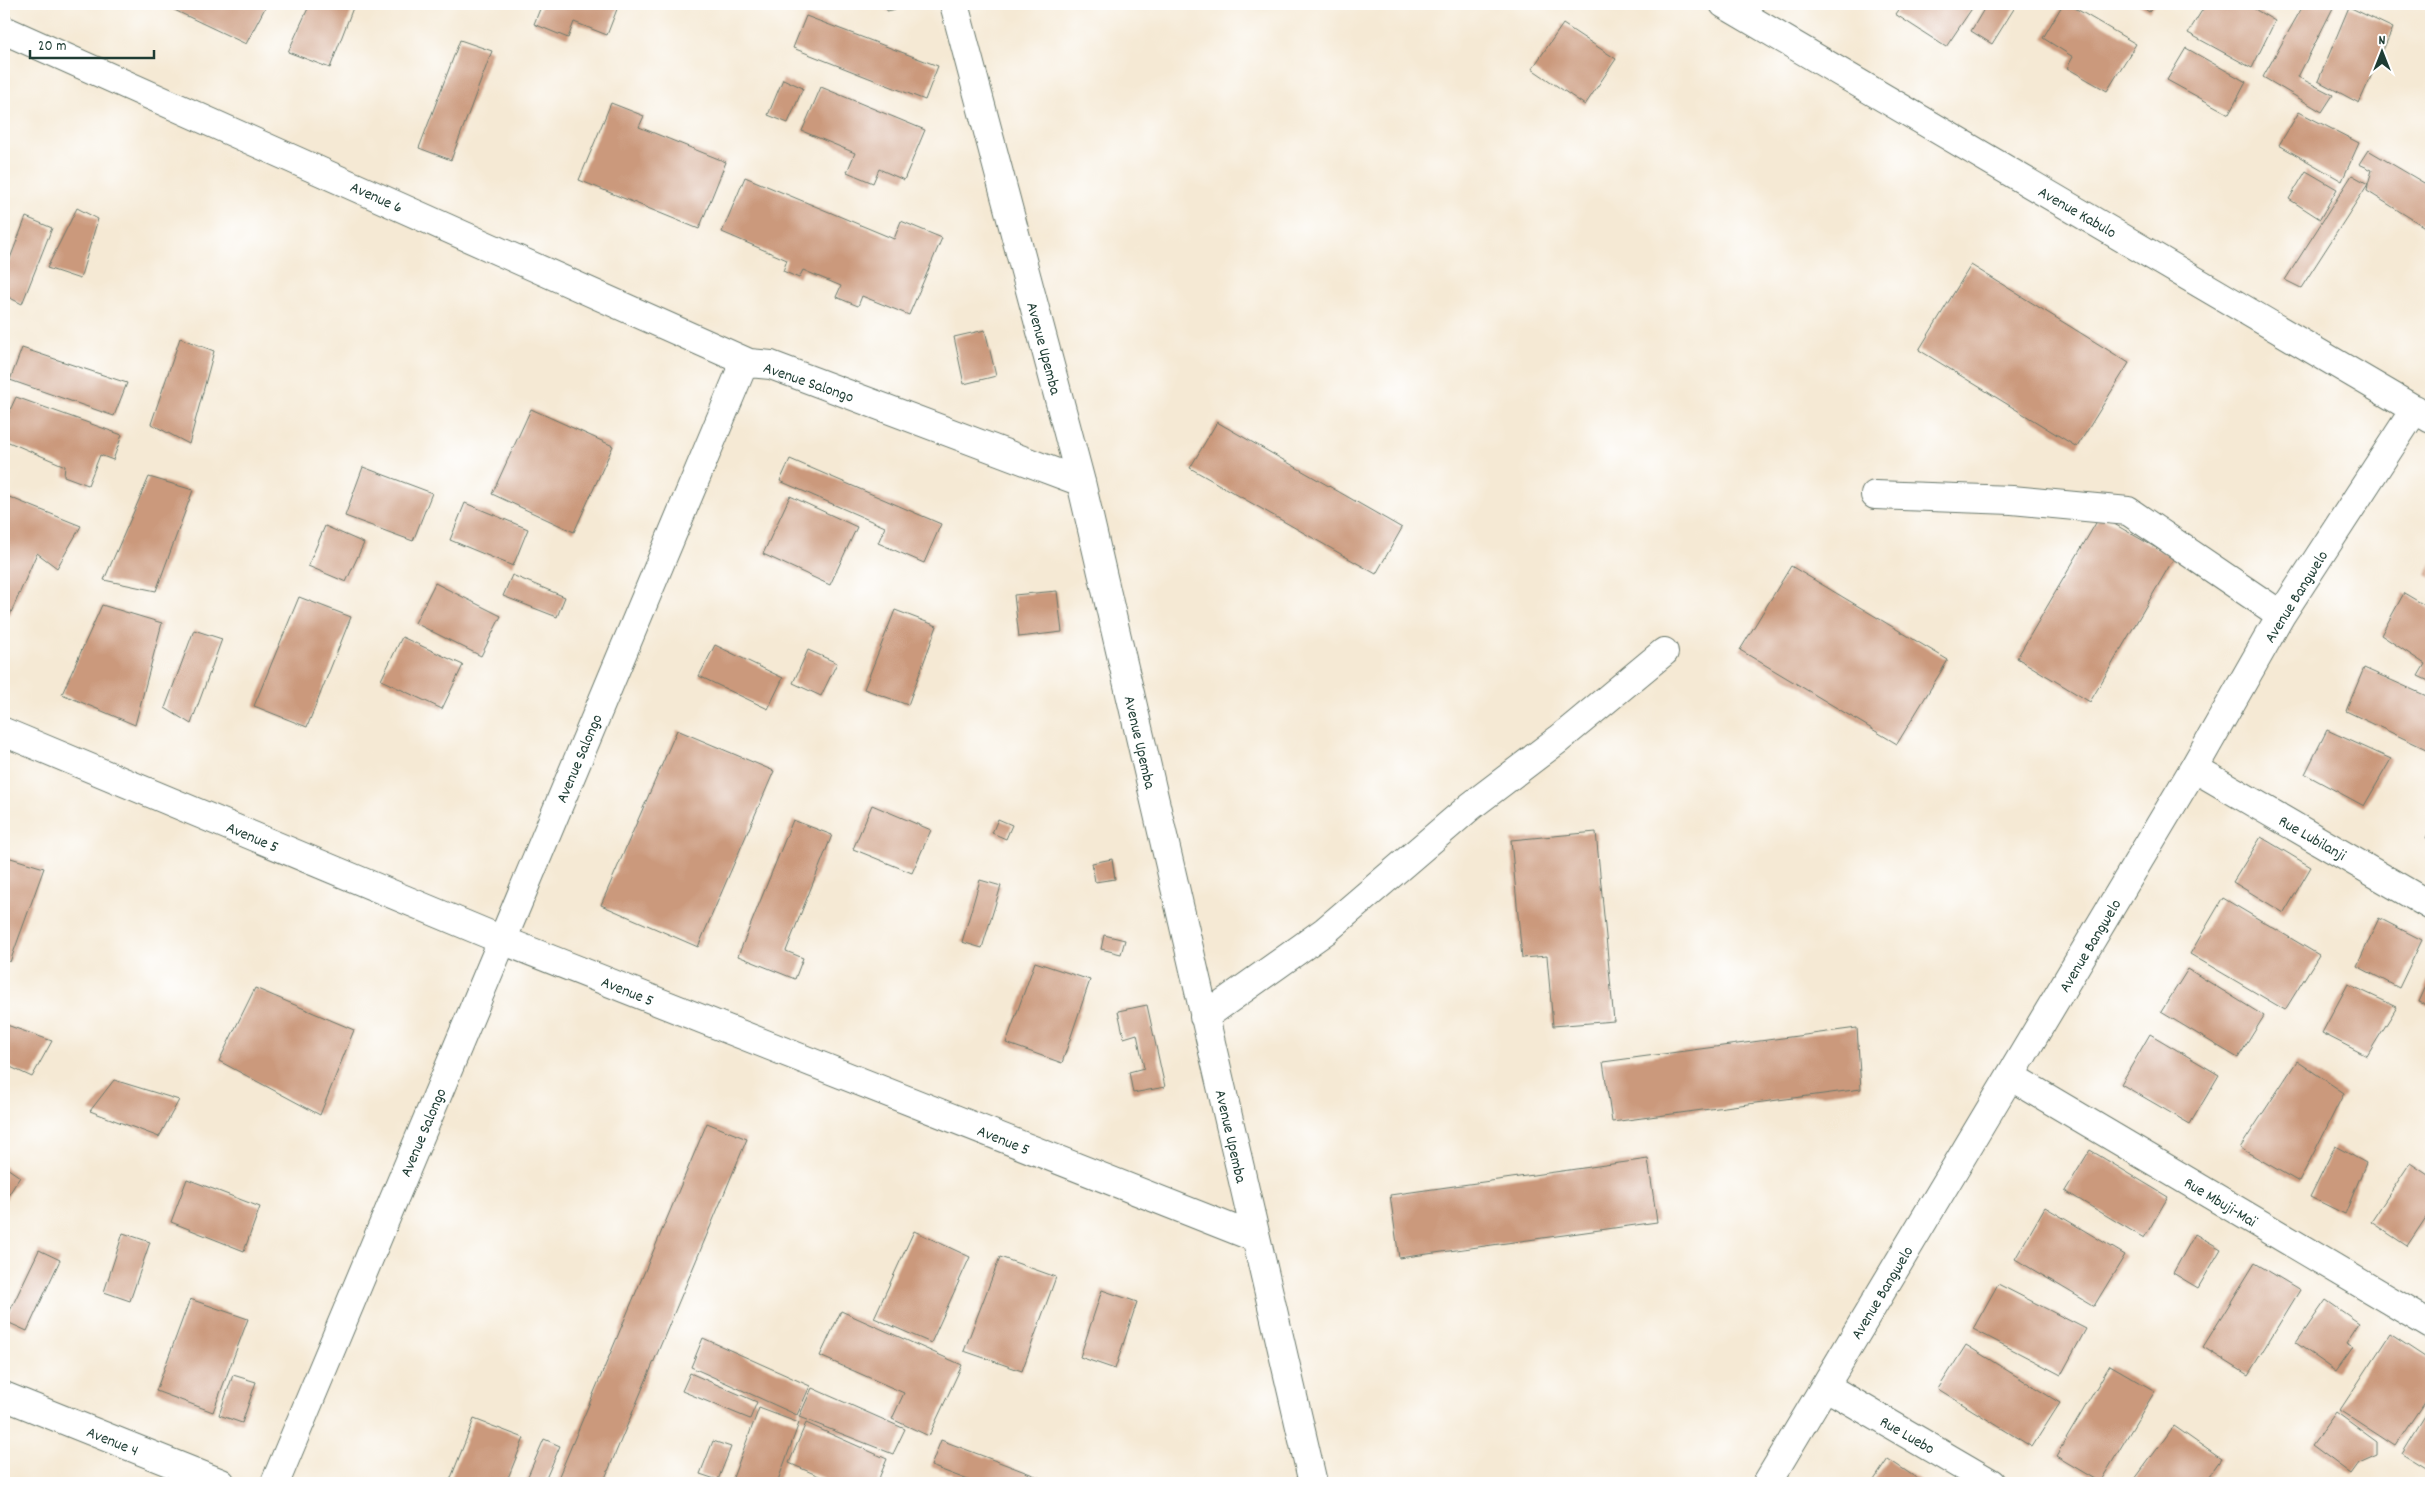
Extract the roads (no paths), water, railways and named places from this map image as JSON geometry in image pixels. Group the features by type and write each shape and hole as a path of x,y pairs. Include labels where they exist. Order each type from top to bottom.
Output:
{"street":[{"name":"Avenue Upemba","path":"954,4 1081,482 1313,1483"},
{"name":"Avenue Kabulo","path":"1724,4 2423,414"},
{"name":"Avenue 6","path":"4,30 749,363"},
{"name":"Avenue Salongo","path":"275,1483 736,378 741,370 749,363 771,366 1081,482"},
{"name":"Avenue Bangwelo","path":"1767,1483 2194,768 2281,615 2423,414"},
{"path":"1874,495 2012,500 2128,511 2281,615"},
{"path":"1204,1017 1325,931 1471,806 1560,739 1664,652"},
{"name":"Avenue 5","path":"4,732 502,940 1256,1238"},
{"name":"Rue Lubilanji","path":"2194,768 2431,906"},
{"name":"Rue Mbuji-Maï","path":"2010,1076 2431,1325"},
{"name":"Rue Luebo","path":"1825,1386 1992,1483"},
{"name":"Avenue 4","path":"4,1396 221,1483"}]}
